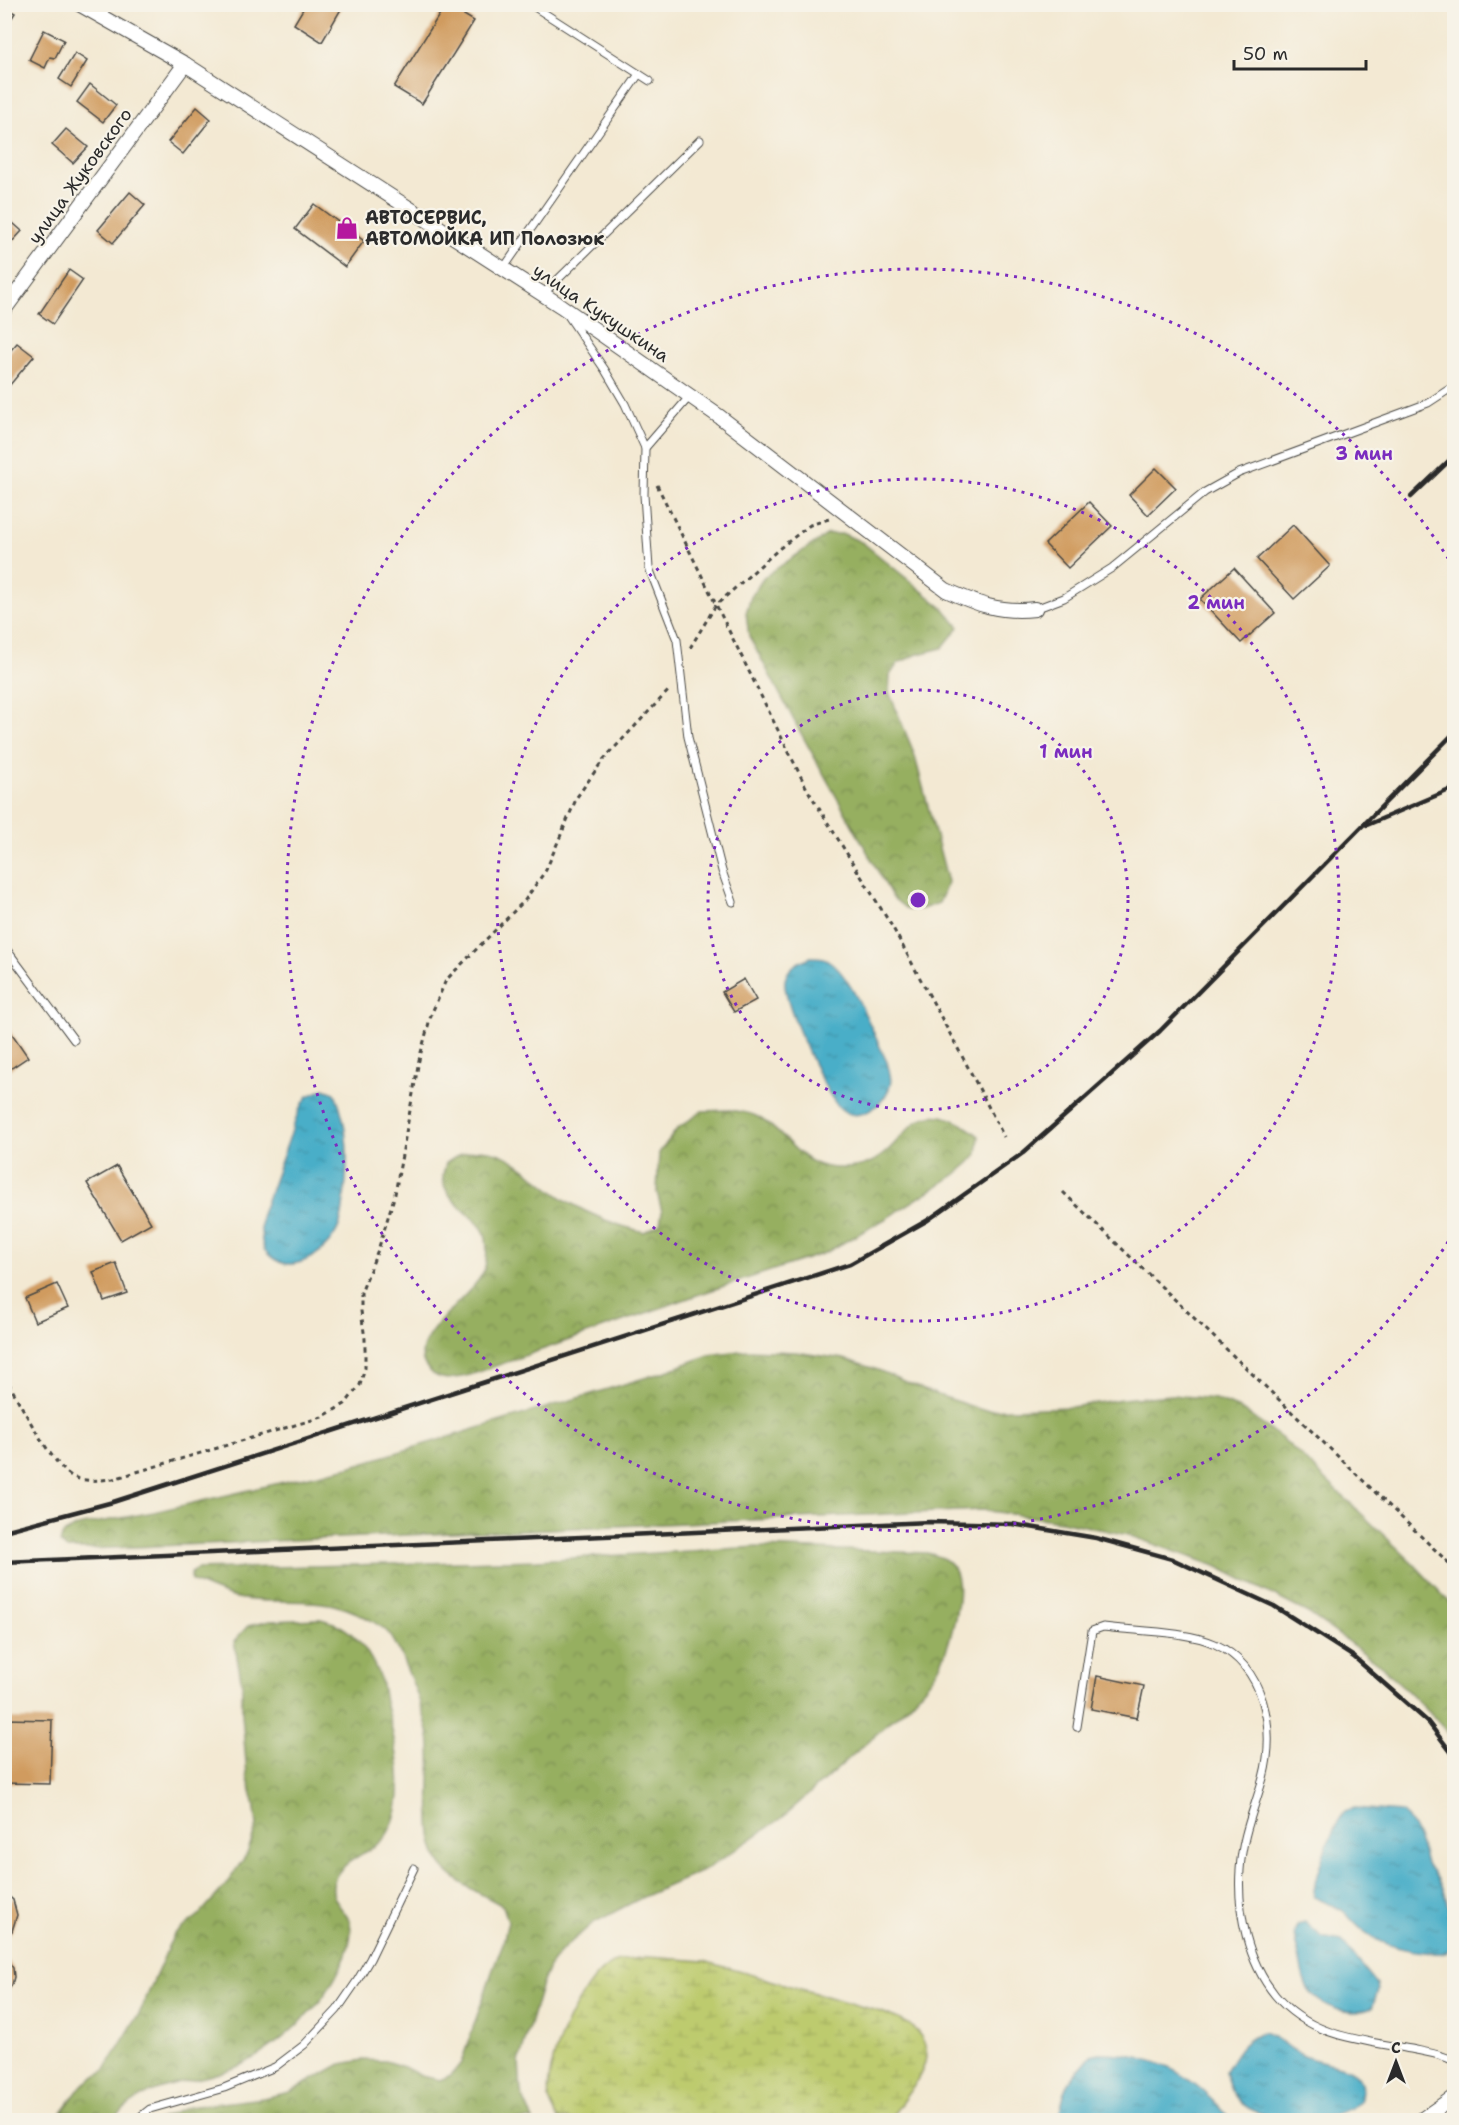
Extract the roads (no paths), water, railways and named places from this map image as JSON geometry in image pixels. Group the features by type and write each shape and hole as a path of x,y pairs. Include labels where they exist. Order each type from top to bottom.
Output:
{"street":[{"name":"улица Кукушкина","path":"80,4 185,64 561,306 690,396 946,590 974,603 1002,610 1035,609"},
{"name":"улица Жуковского","path":"4,310 185,64"},
{"path":"1421,2121 1455,2097"}],"lane":[{"path":"530,4 650,81"},
{"path":"503,269 639,74"},
{"path":"543,294 700,140"},
{"path":"561,306 605,370 625,404 645,448 644,495 649,568 677,640 688,737 722,871 734,902"},
{"path":"1035,609 1064,598 1112,568 1205,492 1239,473 1428,403 1455,386"},
{"path":"645,448 690,396"},
{"path":"4,946 74,1040"},
{"path":"1077,1727 1092,1631 1103,1627 1195,1637 1216,1644 1239,1660 1255,1679 1262,1697 1268,1732 1263,1776 1246,1828 1240,1870 1240,1900 1247,1938 1260,1973 1276,1996 1295,2013 1315,2026 1340,2037 1423,2051 1455,2061"},
{"path":"136,2121 150,2109 224,2088 275,2067 304,2045 337,2010 357,1981 414,1868"}],"water":[{"path":"811,957 827,960 846,980 887,1062 891,1079 889,1089 880,1103 866,1112 852,1114 838,1106 823,1082 796,1024 785,980 792,968"},
{"path":"324,1089 335,1093 340,1106 347,1144 347,1171 342,1216 330,1242 315,1255 297,1263 279,1262 264,1249 261,1237 261,1217 300,1108 308,1096"},
{"path":"1355,1808 1401,1812 1409,1820 1426,1864 1438,1880 1446,1898 1452,1928 1452,1947 1446,1952 1416,1951 1382,1942 1367,1934 1340,1909 1314,1896 1320,1865 1335,1828 1345,1811"},
{"path":"1305,1922 1322,1937 1342,1941 1377,1984 1378,1991 1372,2007 1355,2012 1336,2009 1312,1994 1304,1979 1295,1939 1298,1924"},
{"path":"1264,2032 1304,2056 1353,2072 1359,2079 1362,2089 1360,2102 1340,2113 1309,2119 1287,2119 1266,2115 1242,2103 1231,2090 1225,2071 1245,2043"},
{"path":"1100,2053 1140,2057 1174,2070 1204,2091 1231,2120 1058,2120 1071,2079 1091,2055"}],"railway":[{"path":"1411,497 1454,456"},
{"path":"4,1531 113,1502 850,1264 928,1220 1023,1153 1160,1031 1454,733"},
{"path":"1367,825 1454,788"},
{"path":"4,1562 930,1522 1012,1524 1096,1538 1172,1559 1274,1606 1354,1657 1428,1722 1454,1756"}],"place":[{"name":"АВТОСЕРВИС, АВТОМОЙКА ИП Полозюк","path":"347,228"}]}
